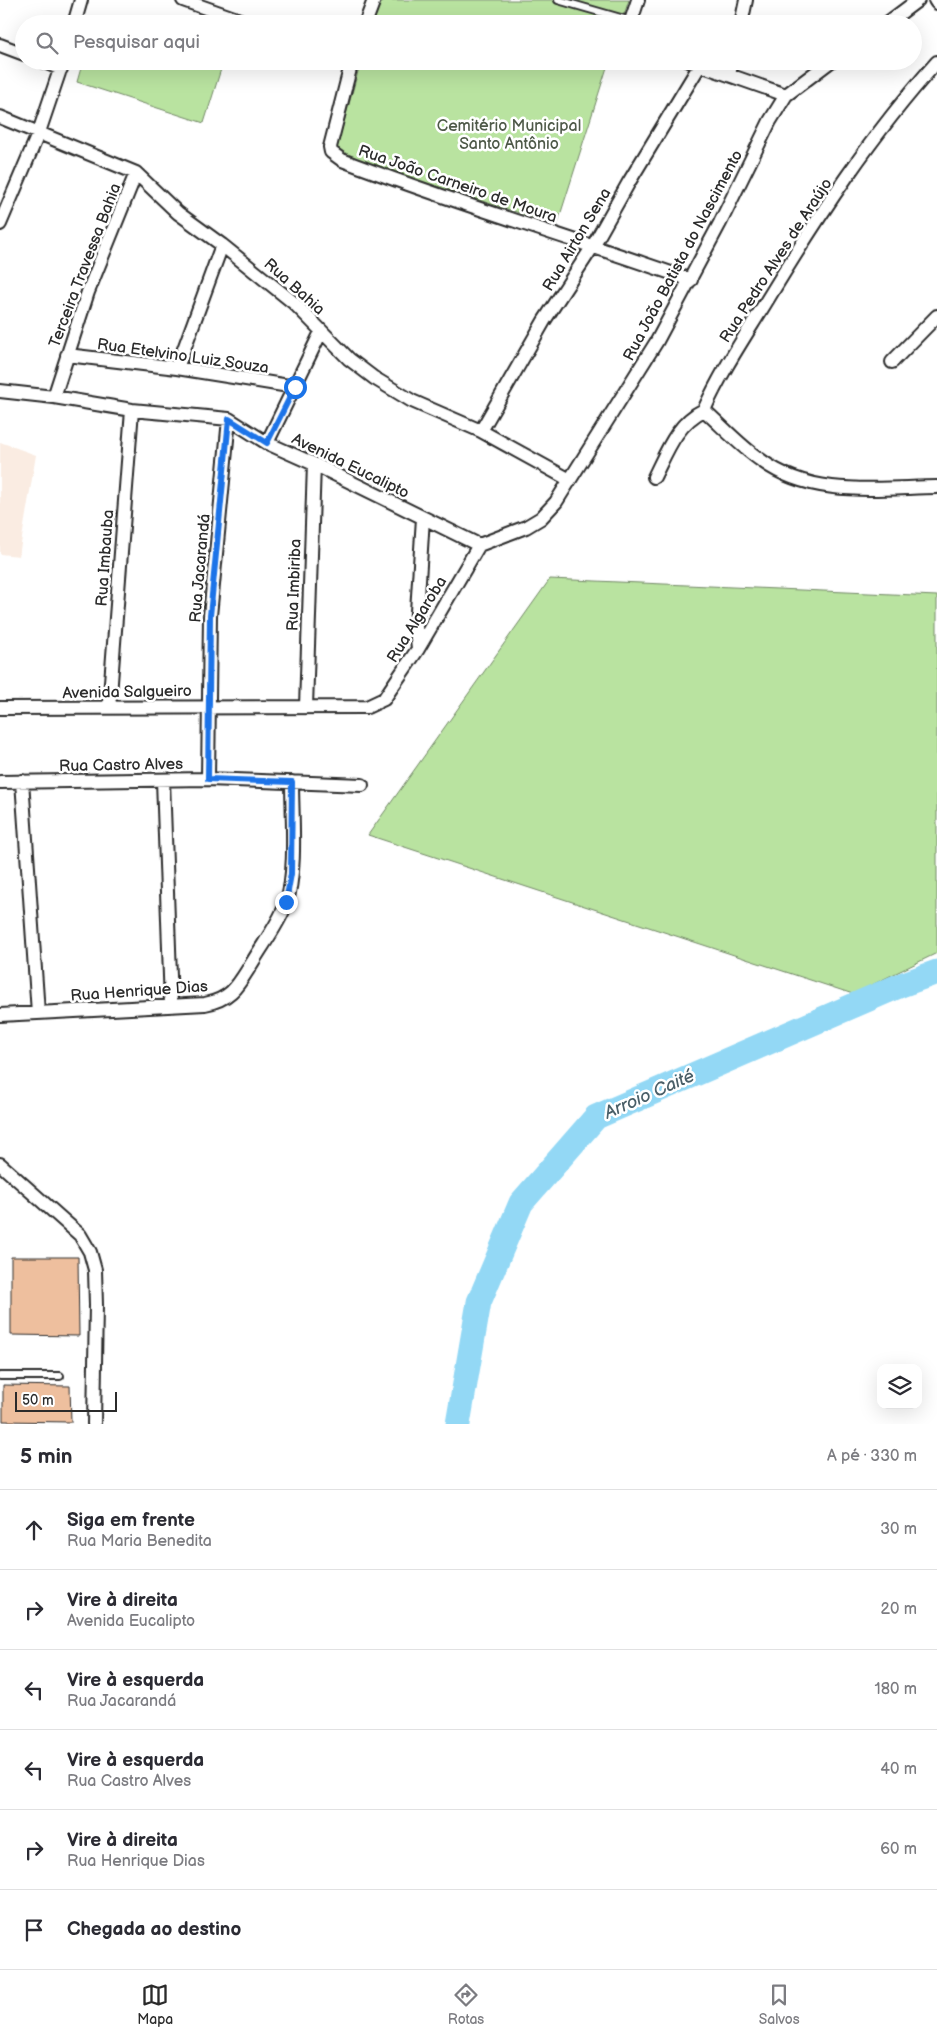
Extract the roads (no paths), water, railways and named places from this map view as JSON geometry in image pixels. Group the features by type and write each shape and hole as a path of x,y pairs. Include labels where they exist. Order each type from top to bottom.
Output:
{"street":[{"path":"77,15 81,0"},
{"path":"183,0 225,15"},
{"path":"368,15 374,0"},
{"path":"633,15 638,0"},
{"path":"743,15 746,0"},
{"path":"898,15 918,0"},
{"path":"0,45 15,51"},
{"name":"Rua Pedro Alves de Araújo","path":"704,410 717,381 813,224 907,95 937,62"},
{"path":"0,224 39,132 60,70"},
{"name":"Rua João Carneiro de Moura","path":"348,70 331,142 331,152 342,160 482,211 593,246 691,280"},
{"name":"Rua Airton Sena","path":"481,431 544,321 593,246 691,70"},
{"path":"717,70 786,95"},
{"path":"729,74 730,70"},
{"name":"Rua João Batista do Nascimento","path":"479,545 526,527 541,518 556,502 657,341 691,280 770,121 786,95 819,70"},
{"name":"Rua Bahia","path":"0,117 136,173 178,213 222,244 294,303 349,359 374,378 412,401 481,431 570,480"},
{"name":"Terceira Travessa Bahia","path":"54,397 88,292 136,173"},
{"path":"177,368 222,244"},
{"path":"892,362 937,316"},
{"path":"267,443 321,332"},
{"name":"Rua Etelvino Luiz Souza","path":"67,356 177,368 295,387"},
{"name":"Avenida Eucalipto","path":"0,391 54,397 132,410 229,419 267,443 479,545"},
{"name":"Rua Imbauba","path":"109,708 132,410"},
{"path":"654,477 674,438 685,423 704,410 761,461 786,476 820,487 849,490 937,487"},
{"name":"Rua Jacarandá","path":"208,779 210,616 229,419"},
{"name":"Rua Imbiriba","path":"306,707 314,464"},
{"path":"418,649 416,627 423,518"},
{"name":"Rua Algaroba","path":"374,704 384,699 418,649 479,545"},
{"name":"Avenida Salgueiro","path":"0,708 367,707 374,704"},
{"name":"Rua Castro Alves","path":"0,782 208,779 362,784"},
{"path":"164,780 171,1004"},
{"path":"22,781 38,1013"},
{"name":"Rua Henrique Dias","path":"0,1015 171,1004 205,1004 222,1000 226,997 244,976 281,915 288,894 291,874 292,782"},
{"path":"0,1164 80,1235 90,1252 95,1270 96,1305 94,1424"}],"lane":[{"path":"558,0 607,15"},
{"path":"0,1376 60,1376"}],"waterway":[{"name":"Arroio Caité","path":"458,1424 479,1302 521,1203 596,1117 901,985 937,972"}],"park label":[{"name":"Cemitério Municipal Santo Antônio","path":"509,134"}]}
